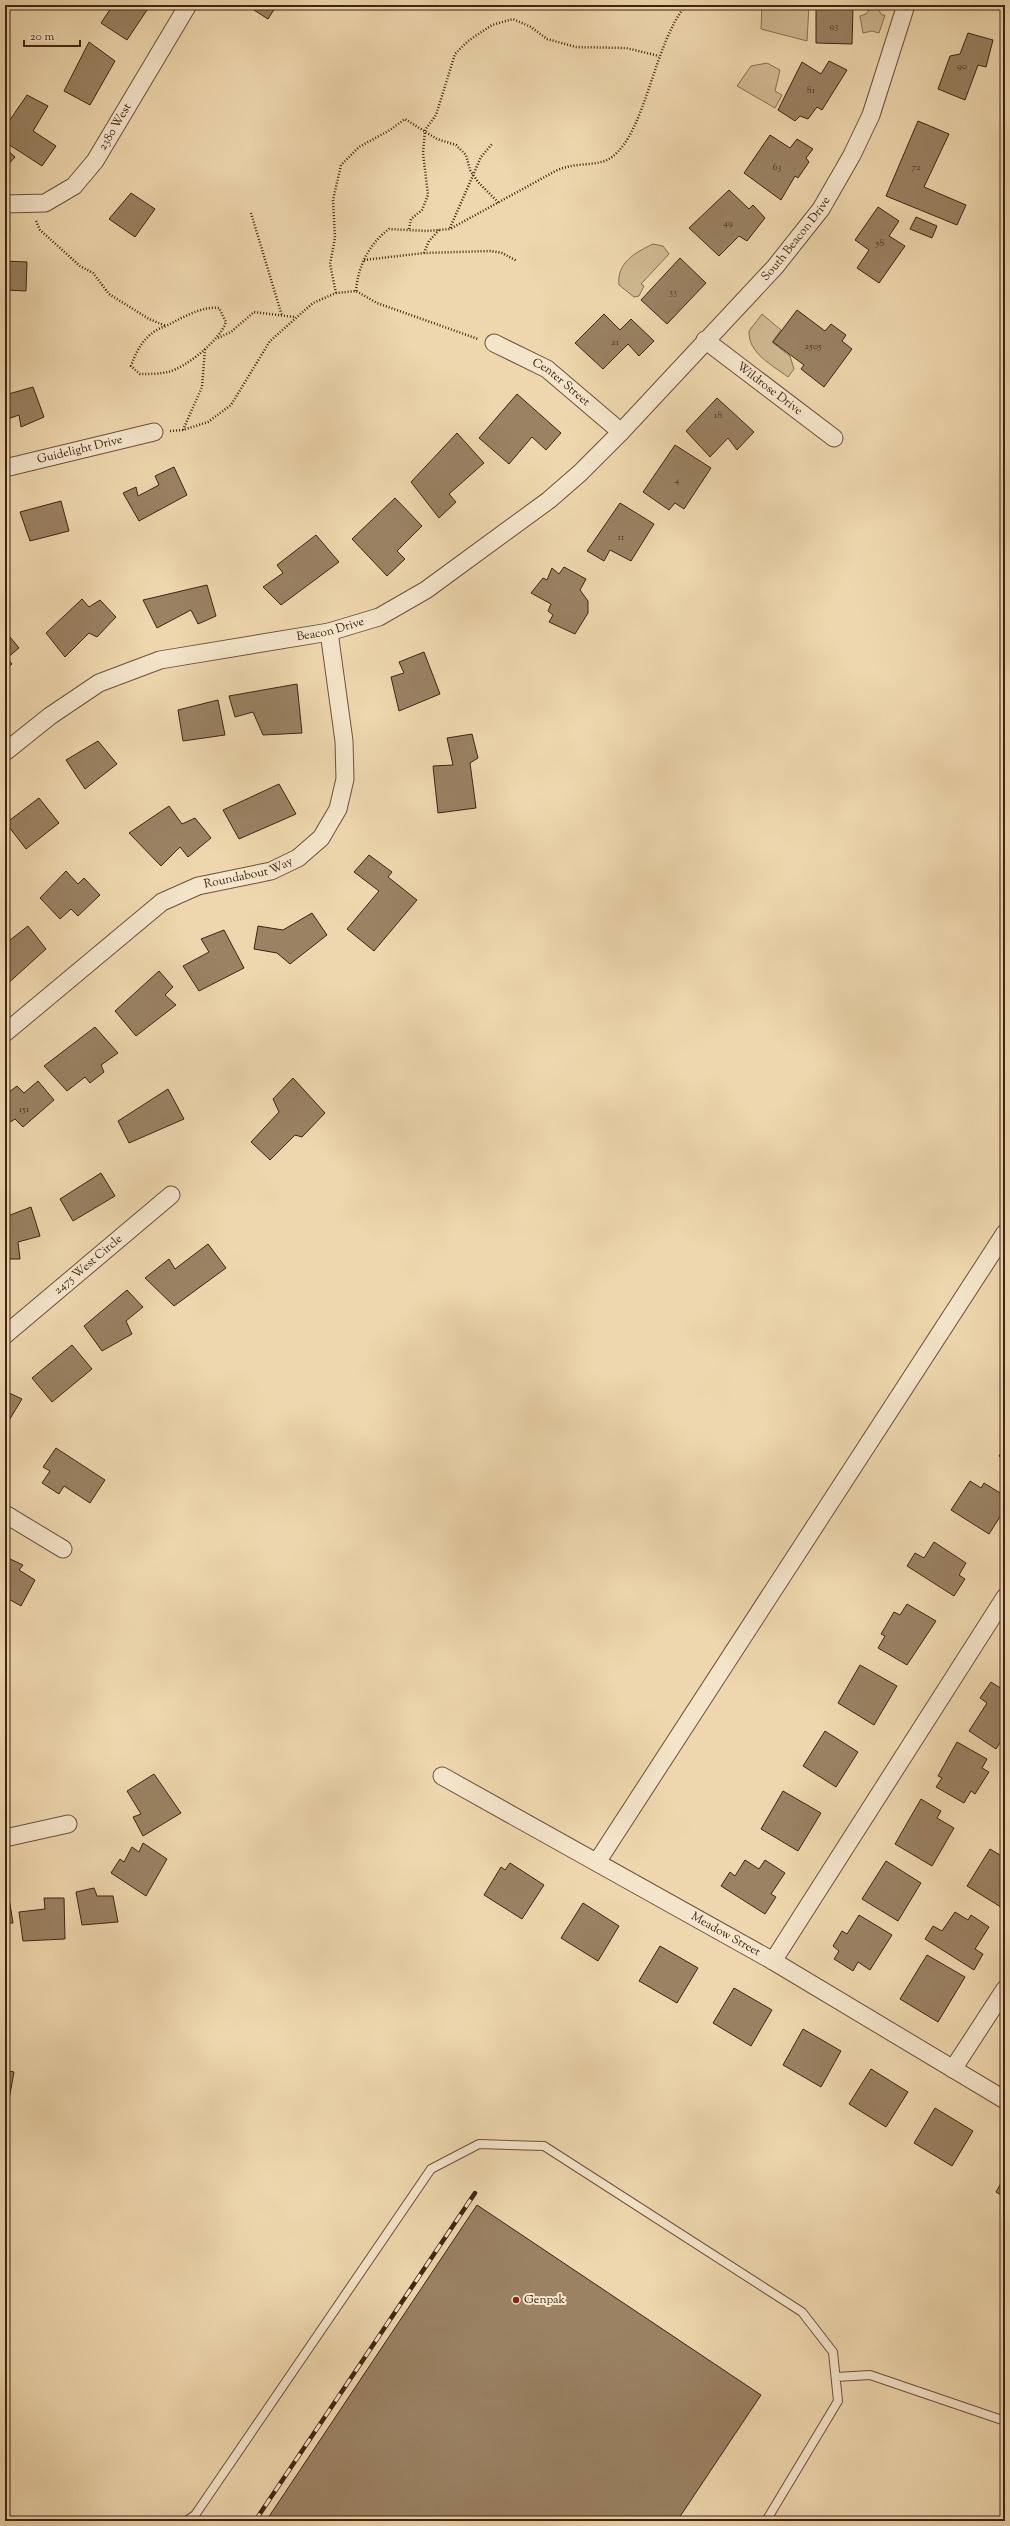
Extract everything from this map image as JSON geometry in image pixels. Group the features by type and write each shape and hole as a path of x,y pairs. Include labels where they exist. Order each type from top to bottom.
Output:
{"street":[{"name":"2380 West","path":"7,204 45,203 74,186 95,161 188,5"},
{"name":"South Beacon Drive","path":"621,432 705,340 775,267 821,209 837,183 871,115 906,5"},
{"name":"Wildrose Drive","path":"705,340 834,438"},
{"name":"Center Street","path":"494,343 547,369 621,432"},
{"name":"Guidelight Drive","path":"5,468 154,432"},
{"name":"Beacon Drive","path":"5,752 50,716 99,683 160,660 329,632 379,617 426,590 549,500 580,473 621,432"},
{"name":"Roundabout Way","path":"5,1033 162,902 198,886 271,871 298,858 321,838 338,809 344,779 344,741 329,632"},
{"name":"2475 West Circle","path":"5,1334 171,1195"},
{"path":"597,1862 1005,1233"},
{"path":"5,1514 63,1549"},
{"path":"773,1960 1005,1597"},
{"name":"Meadow Street","path":"442,1776 773,1960 1005,2100"},
{"path":"5,1838 68,1824"},
{"path":"953,2069 1005,1989"}],"lane":[{"path":"186,2521 195,2515 430,2168 479,2144 544,2146 802,2312 833,2352 838,2401 766,2521"},
{"path":"836,2377 870,2375 1005,2421"}],"path":[{"path":"356,291 357,278 375,239 389,229 450,229 469,216 499,203 550,174 567,167 590,164 611,158 625,142 649,87 659,56 686,5"},
{"path":"409,229 411,219 422,210 428,195 423,153 425,130 436,115 455,54 468,41 492,25 513,19 531,26 547,39 576,47 626,48 659,56"},
{"path":"336,293 330,264 335,238 333,200 341,165 359,147 390,130 405,119 425,130 437,139 456,145 466,155 473,175 489,195 499,203"},
{"path":"450,229 480,157 492,144"},
{"path":"28,204 40,230 80,266 93,273 109,294 148,319 166,326"},
{"path":"251,213 282,316"},
{"path":"424,253 429,242 439,230"},
{"path":"364,260 424,253 491,251 502,253 517,261"},
{"path":"154,432 183,430 208,422 231,405 270,341 294,317 313,303 336,293 356,291 377,303 401,313 475,339 494,343"},
{"path":"217,338 226,322 220,308 202,309 149,335 135,354 131,366 140,374 168,372 178,367 217,338 231,332 254,312 294,317"},
{"path":"183,430 202,387 205,348"}],"shaded area":[{"path":"762,5 809,5 807,41 761,29"},
{"path":"871,7 878,9 882,15 885,15 879,33 872,31 863,33 860,16 866,14"},
{"path":"767,63 780,70 775,91 782,95 775,108 737,86 751,66"},
{"path":"653,244 663,246 669,254 641,284 644,286 639,296 634,297 619,285 621,270 628,259"},
{"path":"762,314 781,330 772,342 790,356 794,369 788,377 762,358 752,346 749,331"}],"building":[{"path":"113,5 142,5 147,10 127,40 101,23"},
{"path":"246,5 277,5 268,19"},
{"path":"816,5 866,5 866,9 853,8 852,44 816,43"},
{"path":"968,33 993,40 986,67 978,65 965,100 938,89 950,56 960,54"},
{"path":"89,42 115,61 90,105 64,91"},
{"path":"829,61 847,70 822,110 817,107 808,119 800,116 795,121 778,110 802,62 821,74"},
{"path":"27,95 48,106 33,131 56,146 42,166 5,142 5,127"},
{"path":"918,121 949,134 924,187 966,205 957,225 886,196"},
{"path":"770,135 790,148 797,139 813,149 806,158 809,162 798,178 795,176 781,200 744,173"},
{"path":"5,148 15,157 5,168"},
{"path":"729,190 749,209 753,205 765,218 747,241 739,236 719,256 689,228"},
{"path":"131,193 155,209 135,237 109,219"},
{"path":"878,207 899,221 889,236 905,246 879,283 857,268 869,250 855,240"},
{"path":"916,217 937,226 932,238 910,229"},
{"path":"680,258 706,283 667,324 641,300"},
{"path":"5,261 27,262 26,291 5,290"},
{"path":"797,310 825,331 831,324 846,335 842,341 852,349 824,387 801,369 804,365 773,342"},
{"path":"604,314 620,330 631,319 654,341 639,356 628,344 603,369 575,343"},
{"path":"33,387 44,417 21,427 19,415 5,420 5,395"},
{"path":"517,394 561,433 546,450 532,437 509,464 479,438"},
{"path":"717,398 754,432 737,450 728,438 710,457 686,431"},
{"path":"457,433 484,463 449,494 456,502 439,518 411,482"},
{"path":"675,445 711,468 684,509 675,503 669,510 643,492"},
{"path":"174,467 187,495 139,521 123,493 136,487 138,496 159,485 155,476"},
{"path":"395,498 422,526 397,551 405,559 387,576 352,539"},
{"path":"61,501 69,531 30,541 20,512"},
{"path":"620,503 654,524 631,561 610,550 604,561 587,551"},
{"path":"316,535 339,562 281,605 263,587 283,573 277,565"},
{"path":"564,567 586,579 580,590 588,601 588,613 575,634 549,622 553,615 548,611 551,604 531,593 543,578 547,580 552,568 559,574"},
{"path":"207,585 216,616 198,624 191,610 157,628 143,600"},
{"path":"82,599 89,607 100,600 116,617 97,637 89,633 65,657 46,633"},
{"path":"5,631 19,648 7,658 12,664 5,669"},
{"path":"424,652 440,694 399,711 391,677 404,673 399,662"},
{"path":"297,684 302,733 263,735 253,712 235,717 229,696"},
{"path":"218,700 225,735 183,741 178,710"},
{"path":"472,734 478,758 470,763 476,808 438,813 433,766 453,765 447,738"},
{"path":"98,741 117,764 85,789 66,760"},
{"path":"279,784 296,814 239,839 223,810"},
{"path":"39,798 59,823 26,849 6,823"},
{"path":"169,806 182,824 195,818 211,838 188,857 180,847 161,866 129,833"},
{"path":"369,855 392,872 388,877 417,900 374,951 347,929 379,891 354,872"},
{"path":"66,871 78,884 84,878 100,895 78,916 71,909 60,919 40,898"},
{"path":"312,913 327,935 290,964 277,953 254,949 258,926 283,930"},
{"path":"28,926 46,949 5,986 5,944"},
{"path":"224,930 244,968 199,991 183,966 209,952 201,939"},
{"path":"159,971 173,987 165,995 176,1005 136,1036 115,1011"},
{"path":"95,1027 118,1053 101,1065 104,1072 90,1083 85,1077 67,1091 44,1066"},
{"path":"293,1078 325,1113 302,1137 295,1135 270,1160 251,1142 279,1112 273,1099"},
{"path":"38,1081 54,1100 23,1127 15,1119 7,1124 5,1121 5,1095 17,1086 24,1093"},
{"path":"168,1089 184,1119 129,1143 118,1121"},
{"path":"101,1173 115,1196 73,1221 60,1199"},
{"path":"31,1207 40,1236 18,1242 20,1259 5,1259 5,1217"},
{"path":"208,1244 226,1268 174,1306 145,1278 169,1259 175,1269"},
{"path":"127,1290 143,1307 126,1321 132,1334 102,1351 84,1326"},
{"path":"72,1345 92,1369 52,1402 32,1378"},
{"path":"5,1391 22,1399 5,1427"},
{"path":"1005,1439 1005,1447 1001,1445"},
{"path":"1005,1447 1005,1460 999,1456"},
{"path":"56,1448 105,1480 90,1503 64,1486 59,1494 42,1483 50,1471 43,1467"},
{"path":"970,1481 981,1488 984,1483 1005,1496 1005,1509 989,1534 951,1510"},
{"path":"934,1542 966,1563 959,1575 965,1579 954,1596 907,1566 915,1553 924,1558"},
{"path":"8,1558 23,1565 19,1570 35,1580 21,1606 5,1597 5,1562"},
{"path":"907,1604 936,1621 907,1665 878,1648 885,1636 881,1634 894,1612 900,1615"},
{"path":"860,1665 897,1686 874,1725 838,1703"},
{"path":"991,1682 1005,1691 1005,1735 996,1749 969,1731 987,1703 980,1698"},
{"path":"825,1731 858,1752 836,1787 803,1766"},
{"path":"957,1742 987,1759 982,1768 989,1772 975,1794 971,1791 964,1803 936,1787 942,1778 938,1776"},
{"path":"154,1774 181,1813 143,1836 133,1817 141,1814 127,1791"},
{"path":"783,1791 821,1813 798,1851 761,1829"},
{"path":"921,1799 941,1811 937,1818 954,1828 932,1866 895,1844"},
{"path":"143,1843 167,1859 146,1896 111,1873 120,1859 124,1862 132,1847 139,1852"},
{"path":"990,1849 1005,1858 1004,1909 967,1886"},
{"path":"745,1860 759,1869 765,1860 785,1873 771,1894 776,1897 765,1914 721,1886 730,1872 735,1876"},
{"path":"886,1861 921,1883 898,1921 862,1899"},
{"path":"510,1863 544,1885 522,1919 484,1895 501,1867 505,1870"},
{"path":"6,1879 13,1923 5,1923"},
{"path":"94,1888 97,1896 113,1896 118,1922 82,1925 76,1892"},
{"path":"44,1898 64,1898 65,1939 23,1941 19,1912 45,1909"},
{"path":"583,1903 619,1926 598,1961 561,1938"},
{"path":"955,1912 968,1920 971,1915 989,1927 975,1949 983,1954 974,1970 925,1939 933,1926 942,1931"},
{"path":"859,1915 892,1935 870,1970 858,1962 853,1971 834,1959 839,1951 833,1946 842,1931 847,1934"},
{"path":"660,1946 698,1968 677,2003 639,1981"},
{"path":"927,1955 965,1977 938,2022 900,1999"},
{"path":"734,1988 772,2010 751,2046 713,2023"},
{"path":"803,2029 841,2051 821,2087 783,2065"},
{"path":"871,2069 908,2092 886,2127 849,2104"},
{"path":"5,2070 14,2072 6,2116 5,2116"},
{"path":"935,2108 973,2131 952,2166 914,2143"},
{"path":"1005,2176 1005,2197 996,2192"},
{"name":"Genpak","path":"477,2205 761,2395 677,2521 266,2521"}],"railway":[{"path":"255,2521 475,2193"}],"place":[{"name":"Genpak","path":"516,2300"}]}
